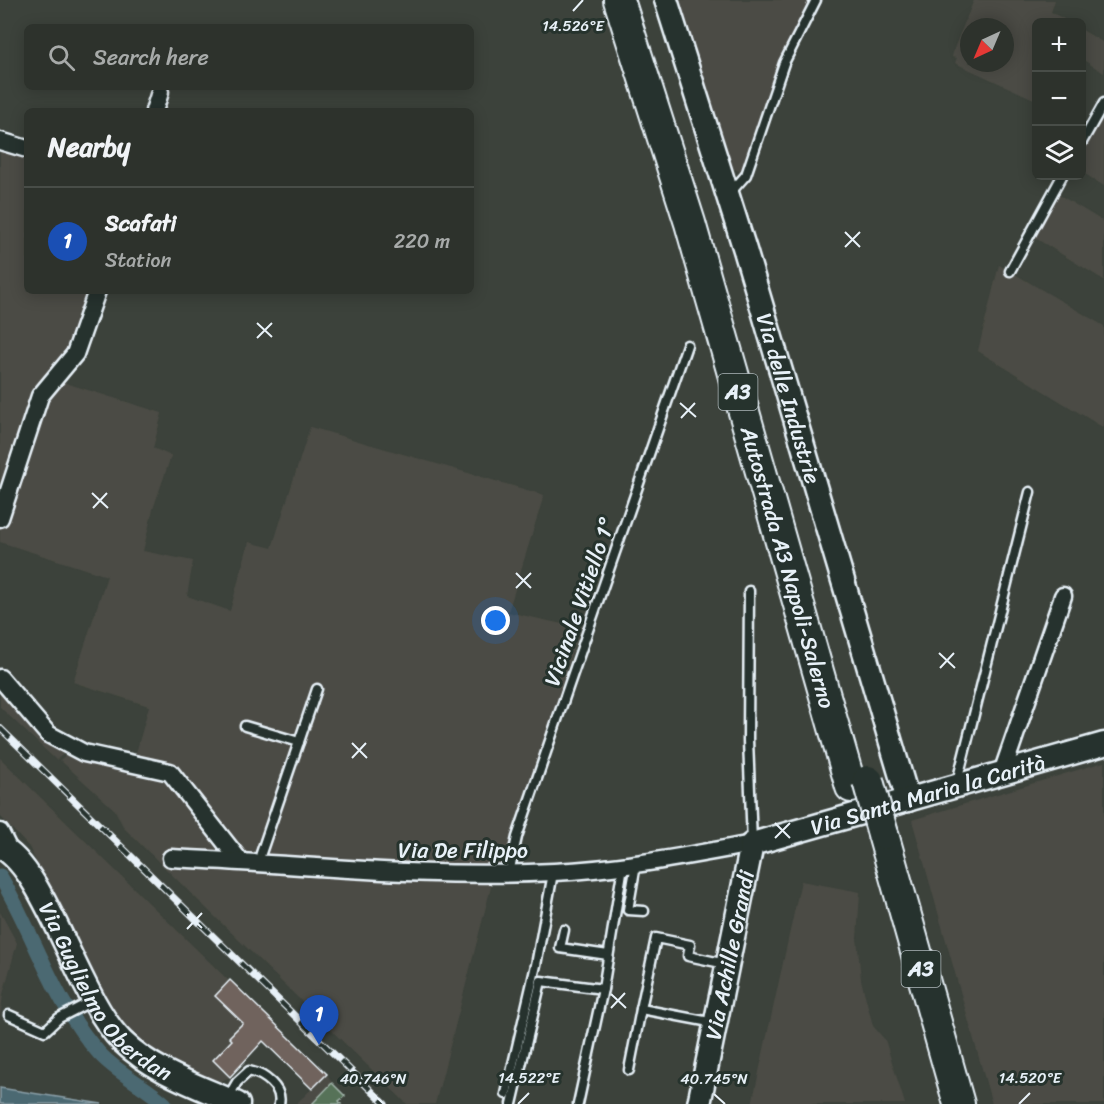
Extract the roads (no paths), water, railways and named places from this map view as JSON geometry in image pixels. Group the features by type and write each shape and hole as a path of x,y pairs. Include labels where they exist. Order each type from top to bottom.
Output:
{"highway":[{"name":"Autostrada A3 Napoli-Salerno","path":"619,0 690,224 859,784"},
{"name":"Autostrada A3 Napoli-Salerno","path":"639,0 658,56 874,836 959,1104"},
{"name":"Autostrada A3 Napoli-Salerno","path":"874,836 940,1104"}],"street":[{"name":"Via delle Industrie","path":"666,0 728,196 908,800"},
{"path":"155,108 160,92"},
{"path":"0,141 24,148"},
{"path":"0,518 40,396 75,354 96,294"},
{"path":"1002,773 1063,596"},
{"path":"0,678 48,734 84,753 170,772 240,861"},
{"name":"Via Santa Maria la Carità","path":"752,844 1104,744"},
{"name":"Via Guglielmo Oberdan","path":"3,844 31,876 86,1004 140,1057 162,1071 232,1101"},
{"name":"Via De Filippo","path":"171,858 352,870 553,873 630,865 752,844"},
{"name":"Via Achille Grandi","path":"699,1104 752,844"}],"lane":[{"path":"728,196 746,175 784,63 816,0"},
{"path":"1086,135 1104,103"},
{"path":"1010,271 1060,180"},
{"name":"Vicinale Vitiello 1°","path":"508,873 517,837 687,345"},
{"path":"956,786 1030,492"},
{"path":"749,591 748,740 752,844"},
{"path":"258,862 317,689"},
{"path":"245,726 299,742"},
{"path":"630,865 628,910 644,911"},
{"path":"578,1104 608,956 630,865"},
{"path":"506,1094 536,965 553,873"},
{"path":"564,930 560,948 608,956"},
{"path":"629,1070 656,938 690,945 688,956 728,964"},
{"path":"512,1104 541,981 603,988"},
{"path":"9,1015 45,1031 58,1018 86,1004"},
{"path":"641,1009 715,1023"},
{"path":"232,1101 237,1082 249,1071 277,1088 280,1096 279,1104"}],"water":[{"path":"0,1088 102,1104 0,1104"}],"waterway":[{"path":"0,876 57,990 83,1033 106,1060 165,1104"}],"railway":[{"path":"0,728 385,1104"}],"place":[{"name":"Scafati","path":"319,1045"}]}
